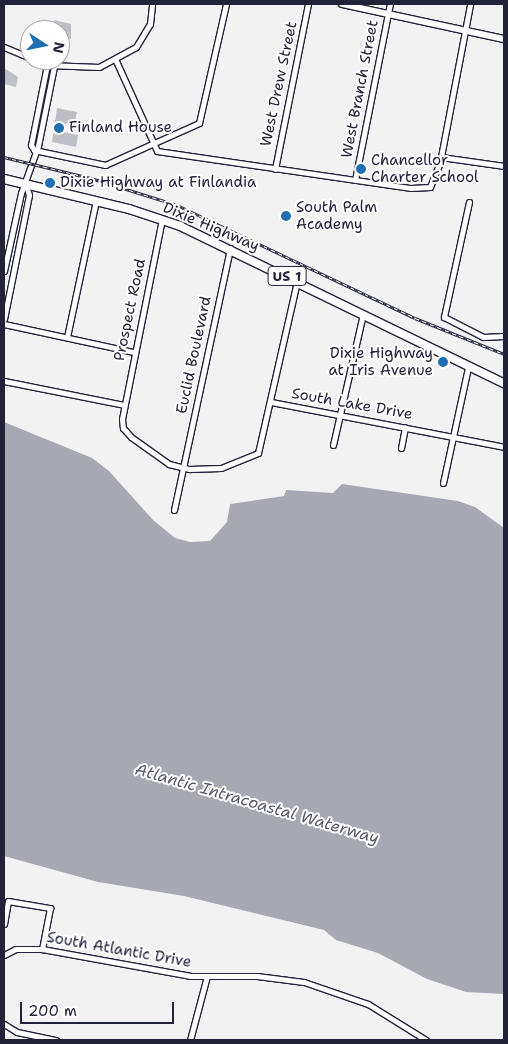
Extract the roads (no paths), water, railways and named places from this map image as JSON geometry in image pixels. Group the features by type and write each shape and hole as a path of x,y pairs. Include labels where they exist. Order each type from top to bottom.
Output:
{"main road":[{"name":"Dixie Highway","path":"4,180 96,201 162,219 230,248 468,367 504,383"}],"street":[{"path":"70,67 89,68 116,61 142,40 150,24 152,4"},
{"path":"46,70 31,145 34,150 106,165 199,124 226,4"},
{"name":"West Drew Street","path":"275,168 308,4"},
{"path":"342,4 504,39"},
{"name":"West Branch Street","path":"355,180 390,4"},
{"path":"116,61 153,145 164,153 355,180 430,187 441,157 470,4"},
{"path":"4,47 20,54"},
{"path":"4,271 21,193 26,185 34,150 38,146 53,70"},
{"path":"441,157 504,166"},
{"path":"4,318 29,195 26,185"},
{"path":"67,338 96,201"},
{"path":"469,202 444,317 483,337 504,336"},
{"name":"Prospect Road","path":"124,405 162,219"},
{"name":"Euclid Boulevard","path":"174,510 230,248"},
{"path":"271,402 297,281"},
{"path":"333,445 342,415 363,314"},
{"path":"4,324 134,352"},
{"path":"443,483 468,367"},
{"path":"4,381 124,405"},
{"name":"South Lake Drive","path":"124,405 123,428 131,437 157,457 183,468 221,468 258,454 271,402 504,447"},
{"path":"401,448 405,427"},
{"path":"4,924 8,901 50,908 42,949"},
{"name":"South Atlantic Drive","path":"4,955 16,948 42,949 111,964 208,976 272,977 324,988 384,1012 426,1040"},
{"path":"190,1040 208,976"},
{"path":"4,1024 17,1032 56,1040"}],"water":[{"name":"Atlantic Intracoastal Waterway","path":"4,422 92,458 109,471 153,520 175,538 190,542 210,541 227,522 230,504 284,496 286,490 333,493 342,484 458,501 475,507 504,528 504,994 466,992 427,979 378,953 336,940 324,930 184,896 98,882 4,856"}],"railway":[{"path":"4,157 91,178 177,205 415,318 504,354"}],"place":[{"name":"Finland House","path":"59,128"},
{"name":"Chancellor Charter School","path":"361,169"},
{"name":"Dixie Highway at Finlandia","path":"50,183"},
{"name":"South Palm Academy","path":"286,216"},
{"name":"Dixie Highway at Iris Avenue","path":"443,362"}]}
